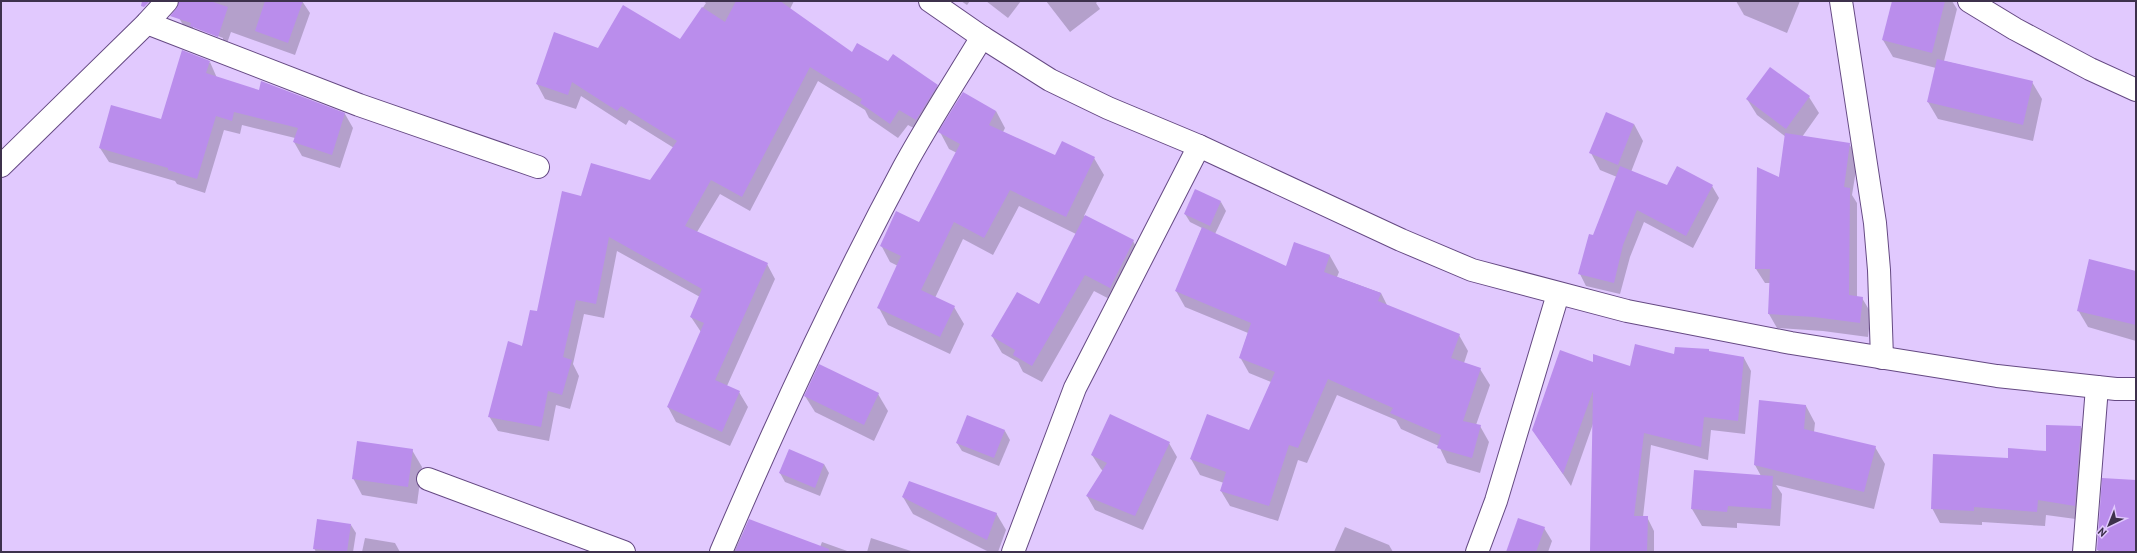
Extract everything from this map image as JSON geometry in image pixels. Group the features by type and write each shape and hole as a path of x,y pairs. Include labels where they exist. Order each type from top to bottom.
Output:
{"street":[{"path":"1,166 147,24 167,1"},
{"path":"930,1 982,37 1063,86 1108,108 1199,146 1472,270 1558,294 1627,311 1709,328 1997,376 2097,387 2136,389"},
{"path":"1841,1 1875,223 1879,270 1882,358"},
{"path":"1970,1 2015,29 2090,69 2136,90"},
{"path":"147,24 359,105 538,167"},
{"path":"722,552 750,484 841,291 905,166 982,37"},
{"path":"1013,552 1075,388 1199,146"},
{"path":"1477,552 1496,501 1558,294"},
{"path":"2084,552 2097,387"},
{"path":"428,479 624,552"}],"building":[{"path":"142,1 150,1 144,7 141,6"},
{"path":"179,1 210,1 228,7 218,37 190,26 191,23 170,16 176,9"},
{"path":"265,1 303,1 288,43 255,31"},
{"path":"736,1 780,1 852,52 857,43 888,61 893,54 938,85 916,120 899,110 890,124 860,103 862,99 810,67 742,197 711,180 685,226 768,263 715,380 740,391 722,432 667,407 704,323 690,317 702,289 609,237 596,304 576,300 563,357 572,360 562,395 548,391 541,427 488,417 508,341 522,346 530,310 537,311 562,191 581,196 591,163 650,180 677,141 621,106 617,111 572,82 568,95 536,84 554,32 598,48 623,5 680,39 702,7 725,22"},
{"path":"1892,1 1945,1 1932,53 1882,40"},
{"path":"182,50 210,61 206,73 259,90 261,81 345,113 332,155 293,142 298,128 234,112 232,121 216,116 197,179 168,170 168,168 99,148 111,105 161,119"},
{"path":"1937,59 2033,81 2023,125 1927,102"},
{"path":"1770,67 1810,96 1786,129 1746,99"},
{"path":"963,92 996,111 989,125 1055,155 1062,141 1095,157 1066,217 1010,190 984,238 954,222 921,290 955,306 940,337 877,308 901,256 880,246 896,211 919,222 960,144 938,132"},
{"path":"1606,112 1634,124 1618,165 1589,153"},
{"path":"1785,133 1850,143 1844,187 1850,188 1849,295 1863,297 1860,323 1814,317 1768,314 1770,269 1755,269 1757,167 1779,177"},
{"path":"1620,166 1667,185 1677,166 1713,185 1686,236 1637,210 1623,245 1614,283 1578,274 1589,234 1593,235"},
{"path":"1195,189 1221,201 1210,226 1184,214"},
{"path":"1085,215 1134,240 1110,288 1085,275 1032,366 1013,355 1015,350 991,336 1017,292 1039,304"},
{"path":"1202,227 1286,266 1294,242 1330,255 1324,272 1381,293 1378,301 1460,334 1451,358 1481,368 1463,421 1481,425 1472,458 1437,448 1441,435 1390,413 1393,408 1328,379 1298,448 1289,445 1269,506 1220,491 1226,472 1190,459 1207,414 1249,430 1275,372 1239,358 1251,323 1175,291"},
{"path":"2089,259 2136,271 2136,325 2077,311"},
{"path":"1635,344 1674,354 1675,347 1709,349 1709,351 1744,357 1738,421 1704,417 1701,447 1644,433 1634,516 1648,516 1647,552 1590,552 1593,391 1563,474 1532,430 1560,350 1593,362 1593,354 1630,366"},
{"path":"819,364 879,393 864,425 804,396"},
{"path":"1759,400 1806,405 1804,429 1876,446 1864,492 1754,465"},
{"path":"1110,414 1170,442 1135,516 1086,496 1107,463 1091,455"},
{"path":"967,415 1005,430 994,458 956,443"},
{"path":"2046,425 2081,426 2075,506 2038,500 2037,512 1974,507 1974,511 1931,509 1933,454 2008,458 2008,448 2046,451"},
{"path":"357,441 413,449 408,487 352,479"},
{"path":"789,449 824,464 815,488 779,473"},
{"path":"1694,470 1773,476 1771,509 1728,506 1727,512 1691,509"},
{"path":"2102,478 2136,480 2136,552 2097,550"},
{"path":"909,481 997,513 987,540 902,497"},
{"path":"1518,518 1545,527 1536,552 1506,552"},
{"path":"317,519 351,524 347,552 313,549"},
{"path":"749,519 829,549 829,552 735,552"}]}
